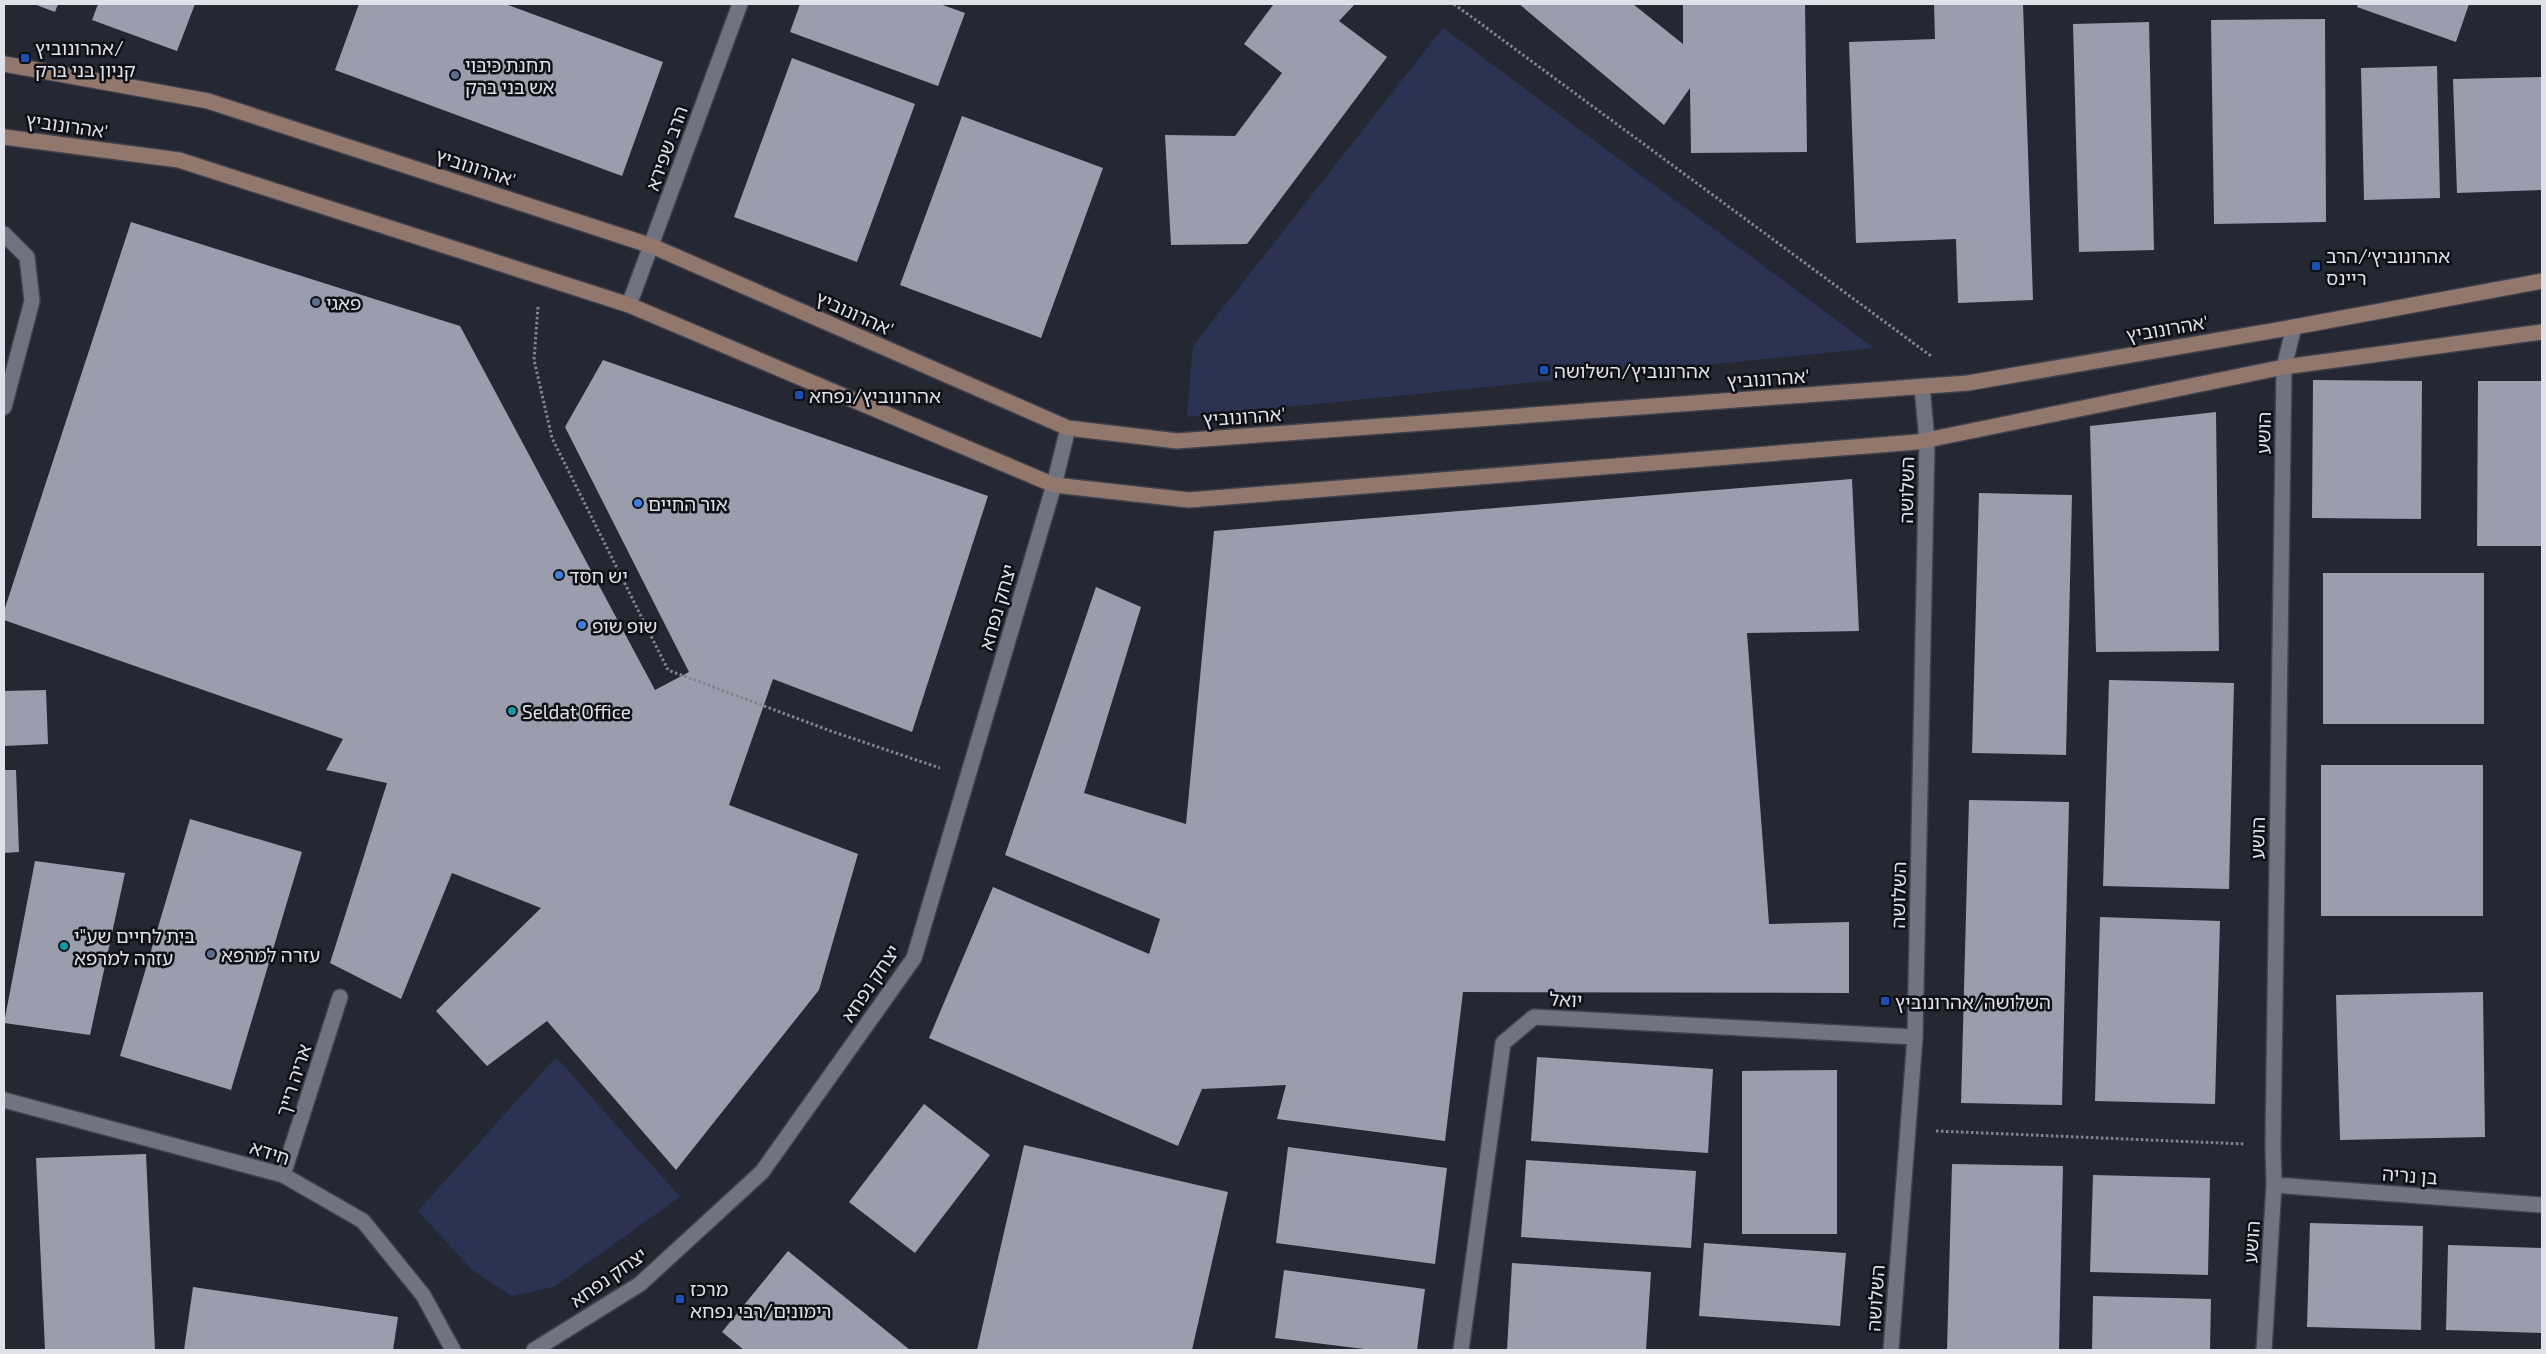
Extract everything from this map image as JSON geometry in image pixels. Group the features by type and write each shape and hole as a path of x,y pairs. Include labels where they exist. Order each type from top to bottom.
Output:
{"street":[{"name":"הרב שפירא","path":"629,305 740,4"},
{"name":"אהרונוביץ'","path":"4,64 208,101 652,246 1068,428 1177,441 1968,383 2294,327 2542,280"},
{"name":"אהרונוביץ'","path":"4,137 179,160 629,305 1054,485 1190,500 1927,440 2284,368 2542,332"},
{"path":"4,234 26,257 32,301 4,407"},
{"name":"הושע","path":"2264,1350 2274,1185 2284,368 2294,327"},
{"name":"השלושה","path":"1891,1350 1915,1037 1927,440 1922,387"},
{"name":"יצחק נפחא","path":"534,1350 640,1284 762,1172 914,958 1054,485 1068,428"},
{"name":"אריה רייך","path":"283,1175 340,997"},
{"name":"יואל","path":"1461,1350 1503,1043 1534,1017 1915,1037"},
{"name":"חידא","path":"4,1100 283,1175 362,1221 423,1295 453,1350"},
{"name":"בן נריה","path":"2274,1185 2542,1205"}],"path":[{"path":"1454,4 1968,383"},
{"path":"540,277 534,360 552,438 668,670 828,730 968,777"},
{"path":"1908,1129 2273,1146"}],"shaded area":[{"path":"1443,28 1874,348 1187,417 1193,346"},
{"path":"556,1057 680,1197 554,1287 512,1296 472,1270 418,1211"}],"building":[{"path":"34,4 58,4 55,12"},
{"path":"98,4 195,4 177,51 92,20"},
{"path":"359,4 505,4 663,62 622,176 335,70"},
{"path":"800,4 940,4 965,13 938,86 790,32"},
{"path":"1271,4 1355,4 1339,21 1387,57 1247,244 1171,245 1165,135 1235,136 1282,73 1244,44 1273,5"},
{"path":"1519,4 1633,4 1683,44 1683,4 1805,4 1807,152 1691,153 1690,88 1664,125"},
{"path":"1934,4 2023,4 2033,300 1958,303 1956,239 1856,243 1849,42 1935,39"},
{"path":"2358,4 2469,4 2456,42 2357,7"},
{"path":"2325,19 2326,222 2214,224 2211,20"},
{"path":"2149,22 2154,250 2079,252 2073,24"},
{"path":"792,58 915,104 857,262 734,217"},
{"path":"2437,66 2440,198 2364,200 2361,68"},
{"path":"2542,77 2542,190 2457,193 2453,79"},
{"path":"962,116 1103,168 1041,338 900,285"},
{"name":"Seldat Office","path":"131,222 460,326 655,690 689,672 565,427 603,360 988,496 912,732 773,679 729,805 858,854 819,990 676,1170 547,1021 487,1066 436,1011 541,908 452,873 401,999 330,963 387,783 326,770 343,739 4,620 4,611"},
{"path":"2313,380 2422,381 2421,519 2312,518"},
{"path":"2478,381 2542,381 2542,546 2477,546"},
{"path":"2216,412 2219,651 2096,652 2090,426"},
{"path":"1852,479 1859,631 1747,633 1769,924 1849,922 1849,993 1463,992 1445,1141 1277,1119 1286,1085 1202,1089 1178,1146 929,1038 993,887 1149,954 1160,919 1005,855 1096,587 1141,607 1084,793 1186,824 1214,531"},
{"path":"1979,493 2072,495 2066,755 1972,753"},
{"path":"2323,573 2484,573 2484,724 2323,724"},
{"path":"2109,680 2234,683 2229,889 2103,886"},
{"path":"46,690 48,744 4,746 4,691"},
{"path":"2321,765 2483,765 2483,916 2321,916"},
{"path":"4,770 16,770 19,852 4,853"},
{"path":"1969,800 2069,802 2062,1105 1961,1103"},
{"name":"עזרה למרפא","path":"190,819 302,852 231,1090 120,1056"},
{"name":"בית לחיים שע\"י עזרה למרפא","path":"35,861 125,873 90,1035 4,1023"},
{"path":"2100,917 2220,921 2215,1104 2095,1101"},
{"path":"2483,992 2485,1137 2340,1140 2336,995"},
{"path":"1537,1057 1713,1069 1708,1153 1531,1141"},
{"path":"1837,1070 1837,1234 1742,1234 1742,1071"},
{"path":"924,1104 990,1155 915,1253 849,1202"},
{"path":"1024,1145 1228,1192 1192,1350 977,1350"},
{"path":"1288,1147 1447,1168 1435,1264 1276,1243"},
{"path":"146,1154 155,1350 45,1350 36,1158"},
{"path":"1526,1160 1696,1171 1691,1248 1521,1237"},
{"path":"1952,1164 2063,1166 2059,1350 1947,1350"},
{"path":"2093,1175 2210,1178 2208,1275 2090,1272"},
{"path":"2310,1223 2423,1226 2421,1330 2307,1327"},
{"path":"1704,1243 1846,1253 1840,1326 1699,1316"},
{"path":"2448,1245 2542,1248 2542,1333 2446,1330"},
{"path":"788,1251 910,1350 744,1350 722,1332"},
{"path":"1512,1263 1651,1272 1646,1350 1507,1350"},
{"path":"1284,1270 1425,1289 1417,1350 1372,1350 1275,1338"},
{"path":"193,1287 398,1317 393,1350 184,1350"},
{"path":"2093,1296 2211,1299 2210,1350 2092,1350"}],"place":[{"name":"אהרונוביץ/ קניון בני ברק","path":"25,58"},
{"name":"תחנת כיבוי אש בני ברק","path":"455,75"},
{"name":"אהרונוביץ׳/הרב ריינס","path":"2316,266"},
{"name":"פאגי","path":"316,302"},
{"name":"אהרונוביץ/השלושה","path":"1544,370"},
{"name":"אהרונוביץ/נפחא","path":"799,395"},
{"name":"אור החיים","path":"638,503"},
{"name":"יש חסד","path":"559,575"},
{"name":"שופ שופ","path":"582,625"},
{"name":"Seldat Office","path":"512,711"},
{"name":"בית לחיים שע\"י עזרה למרפא","path":"64,946"},
{"name":"עזרה למרפא","path":"211,954"},
{"name":"השלושה/אהרונוביץ","path":"1885,1001"},
{"name":"מרכז רימונים/רבי נפחא","path":"680,1299"}]}
